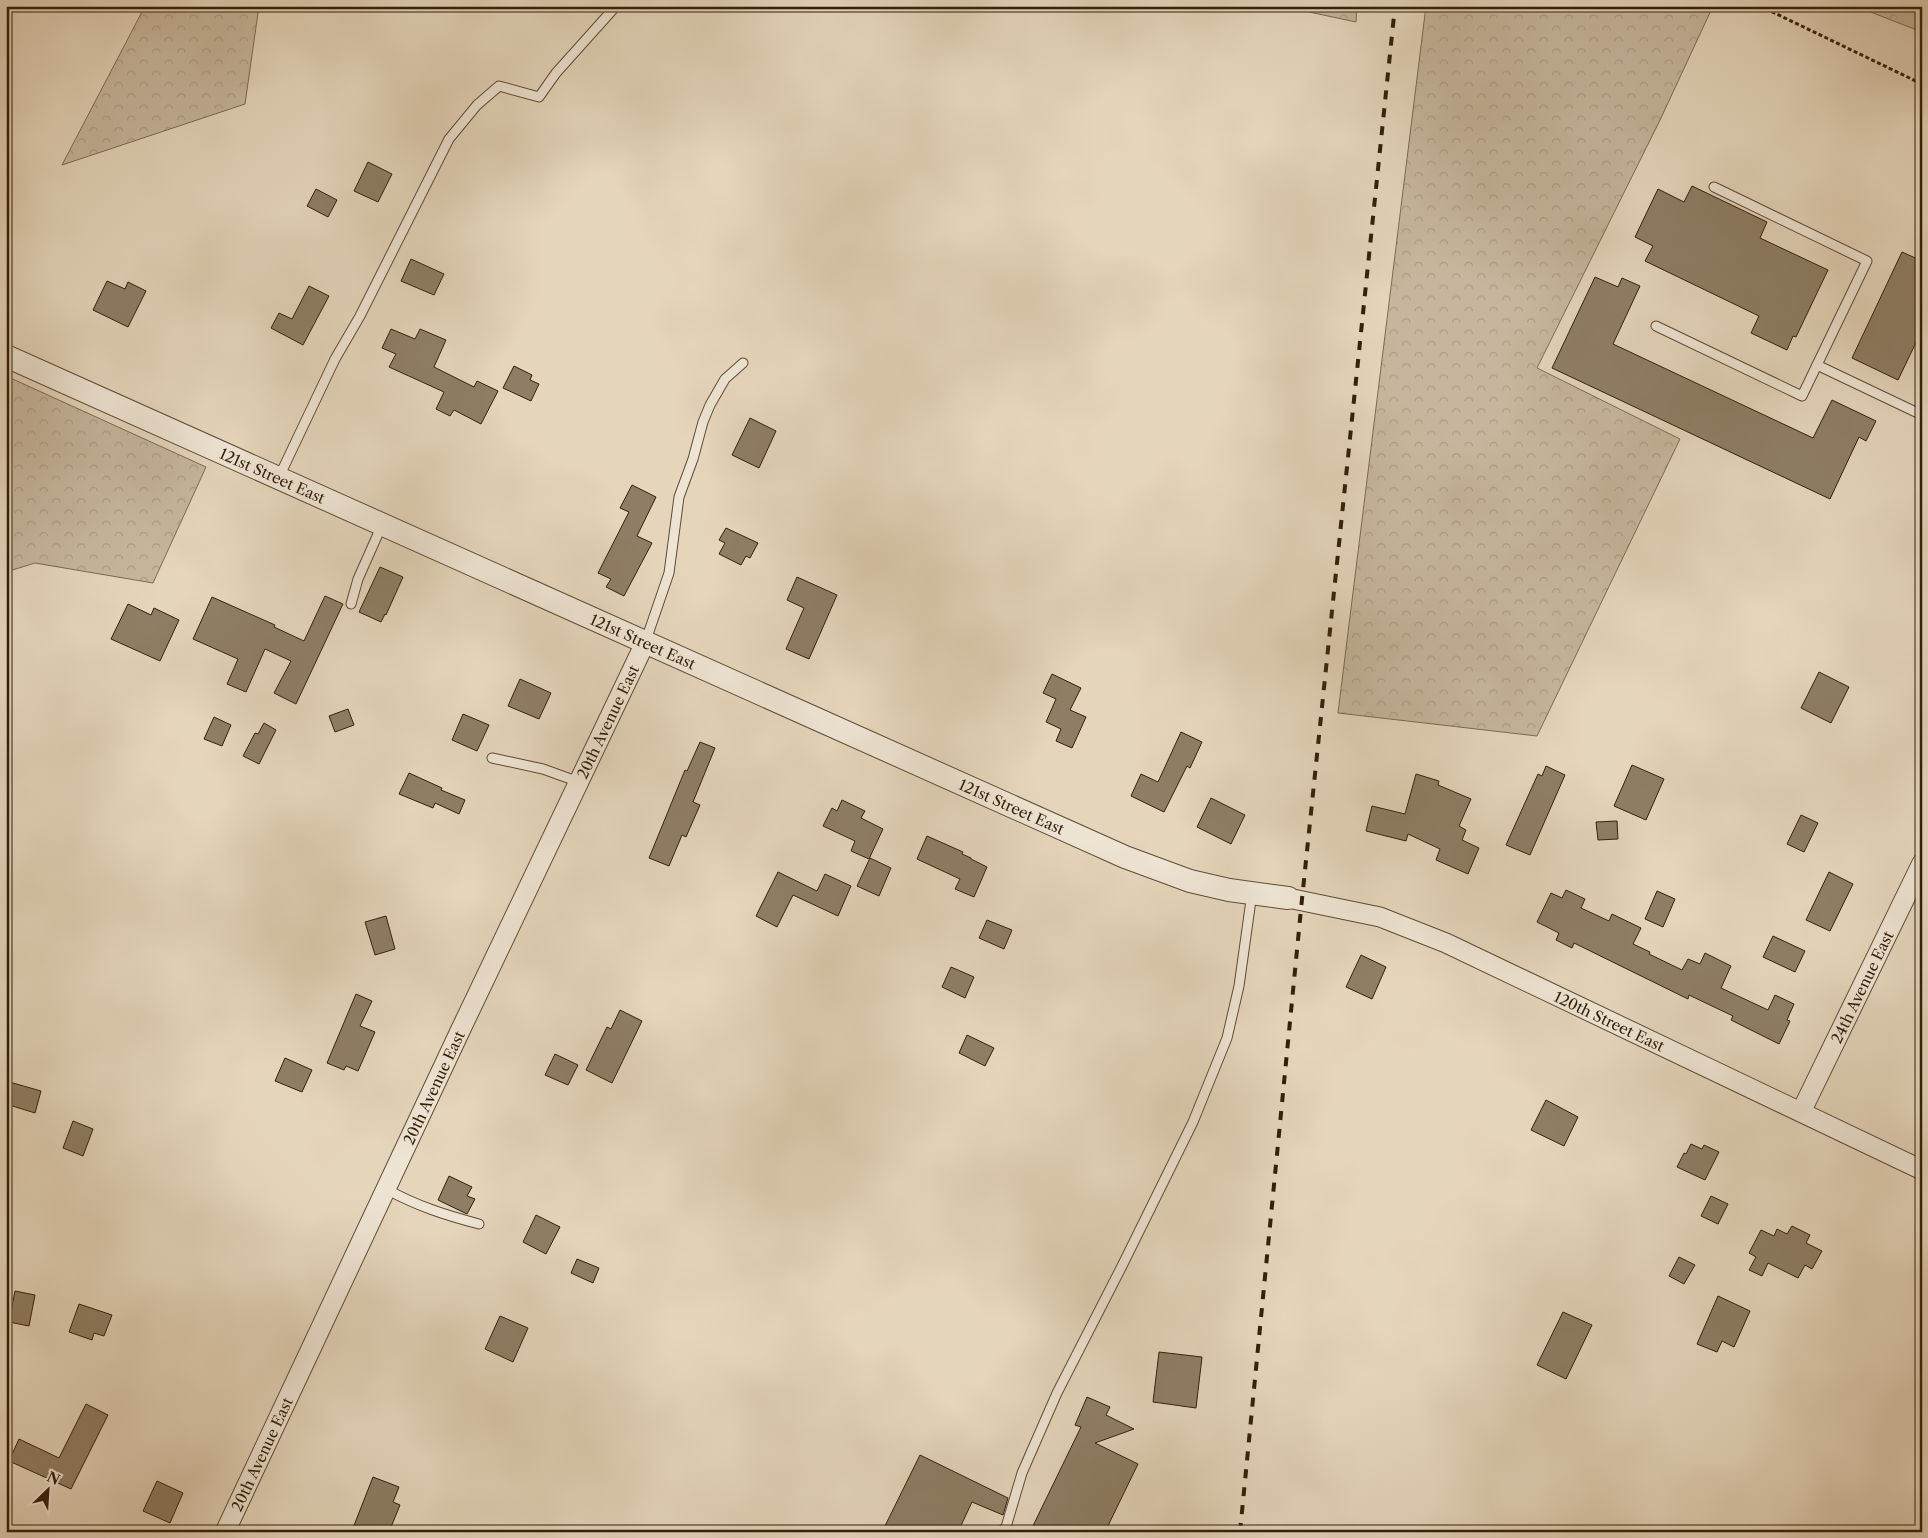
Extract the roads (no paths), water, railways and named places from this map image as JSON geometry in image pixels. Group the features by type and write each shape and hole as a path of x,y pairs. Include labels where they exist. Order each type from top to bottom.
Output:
{"street":[{"name":"121st Street East","path":"6,356 1125,858 1190,881 1229,890 1288,898"},
{"name":"20th Avenue East","path":"225,1532 645,643"},
{"name":"24th Avenue East","path":"1801,1112 1922,863"},
{"name":"120th Street East","path":"1288,898 1380,917 1446,943 1922,1170"}],"lane":[{"path":"279,479 335,359 360,316 449,139 477,105 499,86 539,97 556,73 616,6"},
{"path":"1656,326 1802,396 1867,261 1714,188"},
{"path":"645,643 669,573 680,497 703,422 710,404 725,378 743,363"},
{"path":"1817,365 1922,415"},
{"path":"351,604 358,579 382,525"},
{"path":"492,758 543,769 579,782"},
{"path":"1000,1532 1006,1527 1022,1473 1056,1393 1122,1266 1193,1122 1227,1038 1239,986 1252,893"},
{"path":"386,1189 412,1203 442,1215 479,1224"}],"railway":[{"path":"1240,1532 1302,899 1395,6"}]}
